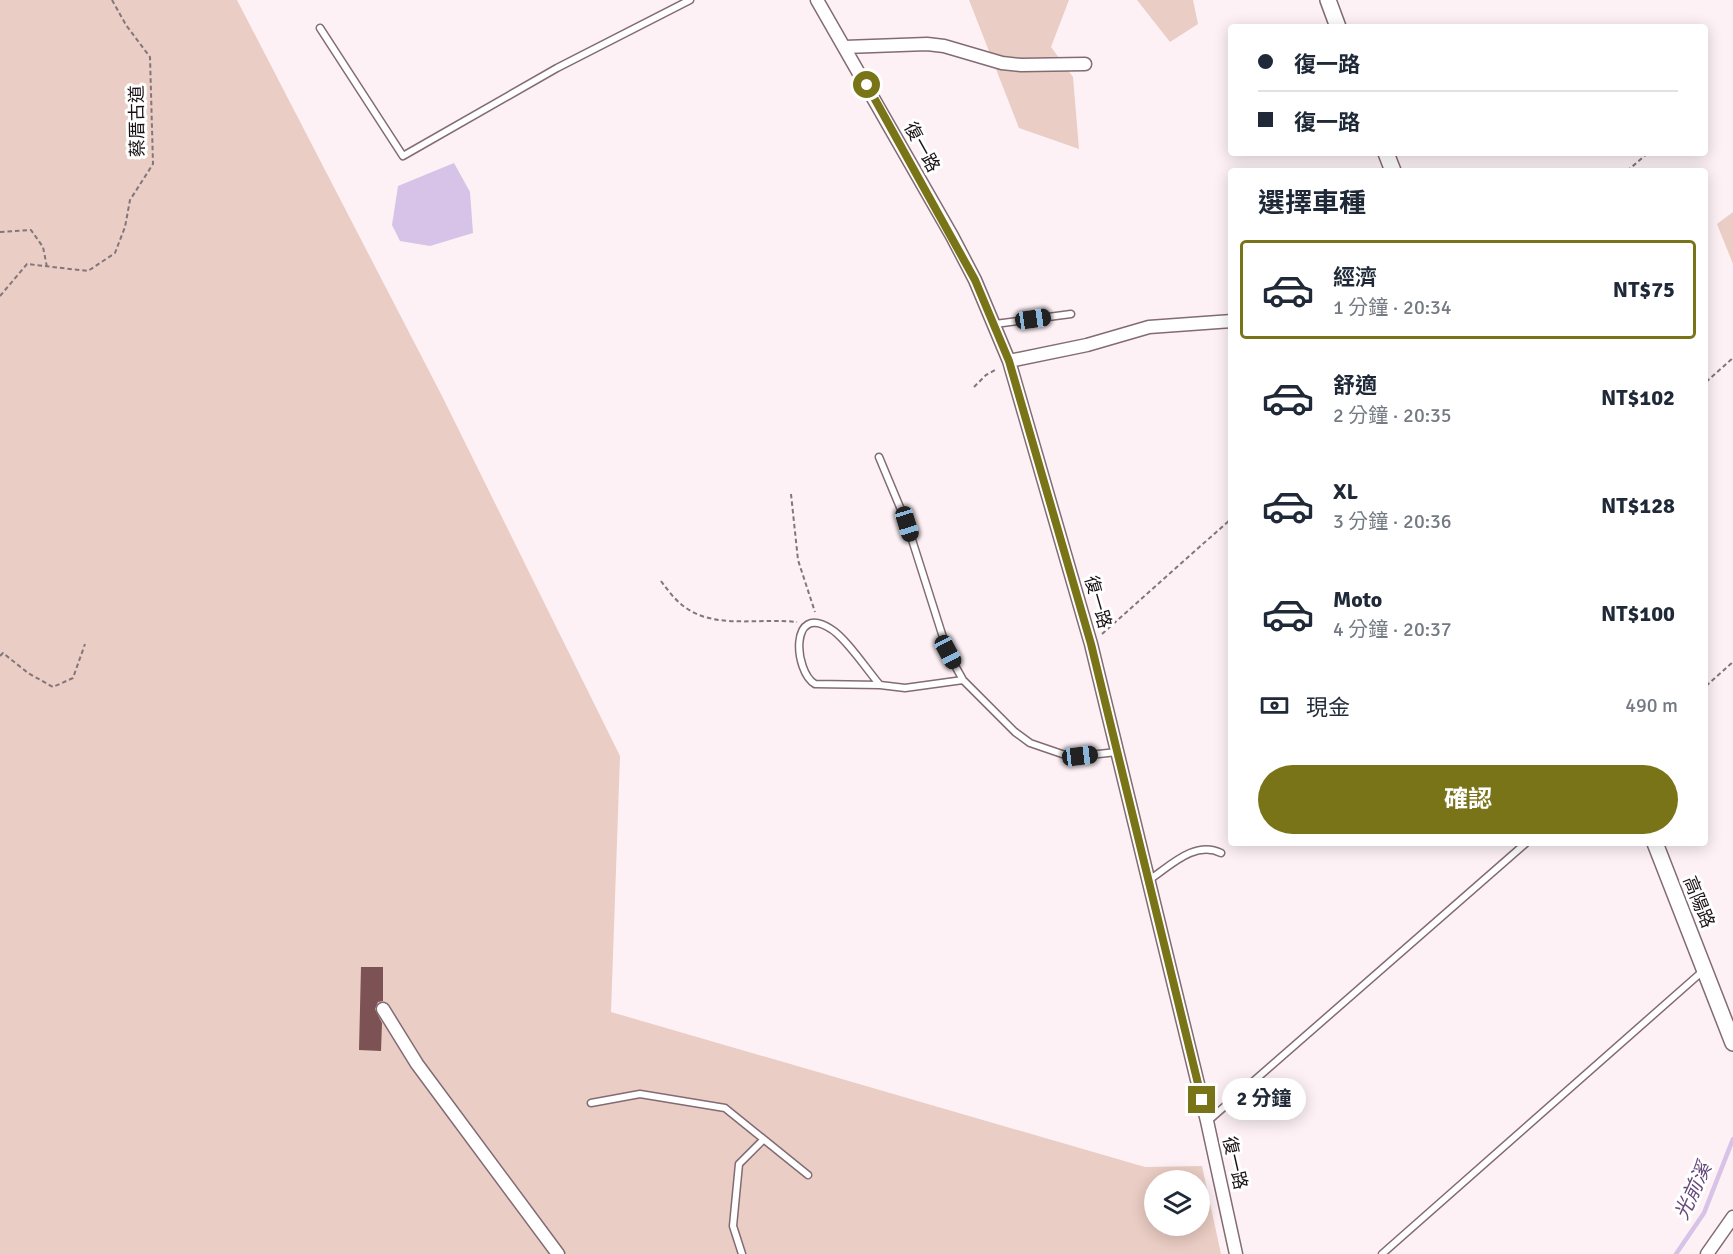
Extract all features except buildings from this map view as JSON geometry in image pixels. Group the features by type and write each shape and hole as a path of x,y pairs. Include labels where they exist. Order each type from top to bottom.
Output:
{"street":[{"name":"復一路","path":"817,0 952,236 995,324 1009,361 1091,644 1207,1121 1236,1254"},
{"path":"1328,0 1337,24"},
{"path":"845,47 927,44 944,46 1002,63 1086,64"},
{"path":"1009,361 1087,345 1149,327 1228,321"},
{"name":"高陽路","path":"1656,846 1732,1041"},
{"path":"382,1009 417,1064 558,1254"},
{"path":"1707,1254 1733,1217"}],"lane":[{"path":"320,28 404,156 557,68 690,0"},
{"path":"995,324 1071,314"},
{"path":"879,457 907,524 948,652 963,681 1015,732 1030,743 1065,755 1080,756 1117,752"},
{"path":"879,685 831,628 808,624 800,633 799,641 806,675 815,684 879,685 905,688 963,681"},
{"path":"1207,1121 1523,846"},
{"path":"1148,881 1194,850 1213,849 1221,853"},
{"path":"1382,1254 1704,969"},
{"path":"591,1103 639,1094 725,1108 808,1175"},
{"path":"742,1254 734,1226 739,1164 763,1140"}],"path":[{"name":"蔡厝古道","path":"0,296 27,264 88,271 115,252 125,226 130,200 153,164 150,57 126,25 112,0"},
{"path":"1630,168 1644,156"},
{"path":"0,232 31,230 43,247 47,267"},
{"path":"1708,380 1733,358"},
{"path":"974,387 986,375 1009,361"},
{"path":"791,494 798,560 818,624"},
{"path":"1091,644 1228,522"},
{"path":"661,581 674,598 690,611 706,617 724,622 759,620 808,624"},
{"path":"0,656 3,653 28,673 53,687 73,678 85,644"},
{"path":"1708,684 1733,662"}],"shaded area":[{"path":"0,0 237,0 442,396 620,756 611,1012 1145,1167 1202,1166 1203,1170 1144,1170 1144,1236 1210,1236 1210,1203 1221,1254 0,1254"},
{"path":"969,0 1069,0 1051,47 1073,77 1079,149 1019,128"},
{"path":"1137,0 1193,0 1198,24 1170,42"},
{"path":"454,163 470,192 473,233 430,246 400,241 392,225 398,186"},
{"path":"1733,212 1733,264 1717,224"}],"waterway":[{"name":"光前溪","path":"1676,1254 1704,1213 1733,1139"}],"route":[{"path":"867,85 975,280 1009,361 1091,644 1202,1100"}]}
